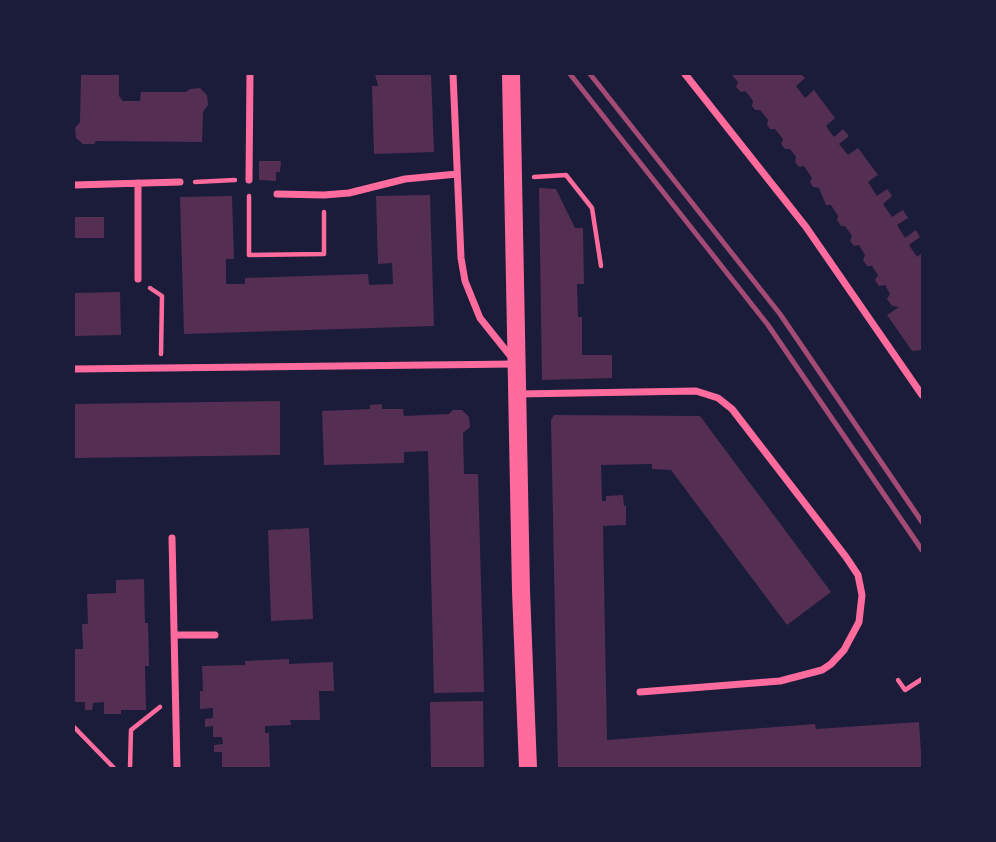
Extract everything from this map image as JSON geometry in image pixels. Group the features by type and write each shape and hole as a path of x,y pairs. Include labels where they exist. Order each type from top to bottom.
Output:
{"main road":[{"path":"511,74 521,591 528,768"}],"street":[{"path":"249,180 250,74"},
{"path":"453,74 461,258 465,281 480,318 516,365"},
{"path":"685,74 806,227 922,395"},
{"path":"277,194 324,195 353,192 405,179 457,174"},
{"path":"74,185 180,182"},
{"path":"138,183 138,279"},
{"path":"74,369 516,365"},
{"path":"912,380 922,379"},
{"path":"517,394 696,391 718,398 732,409 858,575 862,596 859,622 844,650 822,670 780,681 640,692"},
{"path":"172,538 177,768"},
{"path":"175,635 215,635"}],"path":[{"path":"512,177 566,175 592,208 601,267"},
{"path":"180,182 249,180 249,255 324,254 324,195"},
{"path":"138,279 162,296 161,369"},
{"path":"898,680 905,690 922,679"},
{"path":"130,768 131,730 177,694"},
{"path":"74,727 114,768"}],"building":[{"path":"81,74 119,74 119,96 123,101 140,101 141,92 186,92 200,88 207,95 208,105 203,112 202,142 96,141 94,144 83,144 76,138 75,128 80,122"},
{"path":"375,74 431,74 434,152 374,154 372,86 378,86"},
{"path":"731,74 801,74 805,78 796,86 805,98 814,90 835,118 826,126 834,137 843,129 849,136 839,144 848,155 858,148 878,175 868,182 877,196 887,189 892,196 883,204 892,217 903,210 908,218 897,225 905,238 916,230 920,237 909,245 917,257 922,253 922,350 912,351 887,315 899,307 892,306 887,299 890,294 885,285 879,286 875,280 878,275 872,266 867,266 863,260 865,255 859,245 854,246 850,241 852,236 845,226 841,226 831,205 826,205 819,188 813,187 810,182 812,178 804,166 799,167 795,162 796,157 790,149 785,149 781,144 783,139 775,129 770,129 768,120 760,110 755,110 748,94 736,87 738,82"},
{"path":"259,161 281,161 280,172 276,172 276,181 259,180"},
{"path":"539,188 556,189 575,228 583,228 584,284 577,284 578,317 582,317 582,355 612,355 612,378 542,380"},
{"path":"430,195 434,326 184,334 180,197 232,196 234,259 226,259 226,284 245,284 245,278 368,274 369,285 393,284 392,263 378,264 376,196"},
{"path":"74,217 104,217 104,238 74,238"},
{"path":"120,292 121,335 74,336 74,293"},
{"path":"280,401 280,455 74,458 74,404"},
{"path":"382,404 382,409 403,409 404,416 449,414 453,410 462,410 469,417 470,427 463,433 464,474 478,474 484,692 434,693 428,451 404,452 404,463 324,465 322,411 370,409 370,405"},
{"path":"554,415 700,416 831,592 787,625 671,470 652,469 652,464 601,465 602,501 606,501 606,496 623,495 626,506 626,525 603,526 607,740 815,724 816,729 919,722 922,768 558,768 551,420"},
{"path":"309,528 313,619 271,621 268,530"},
{"path":"144,579 149,666 145,666 146,710 121,710 121,714 104,714 104,702 93,703 92,710 85,710 85,702 75,702 74,649 83,649 82,624 88,624 87,594 116,593 116,580"},
{"path":"289,659 289,664 333,662 334,691 319,691 320,720 290,720 291,725 265,726 265,733 269,733 270,768 222,768 222,752 214,752 214,745 223,744 222,737 213,737 213,726 205,727 205,719 213,718 213,708 200,709 200,691 203,691 202,666 245,665 245,661"},
{"path":"483,701 484,768 431,768 430,702"}],"railway":[{"path":"570,74 768,325 922,550"},
{"path":"590,74 780,314 922,522"}]}
